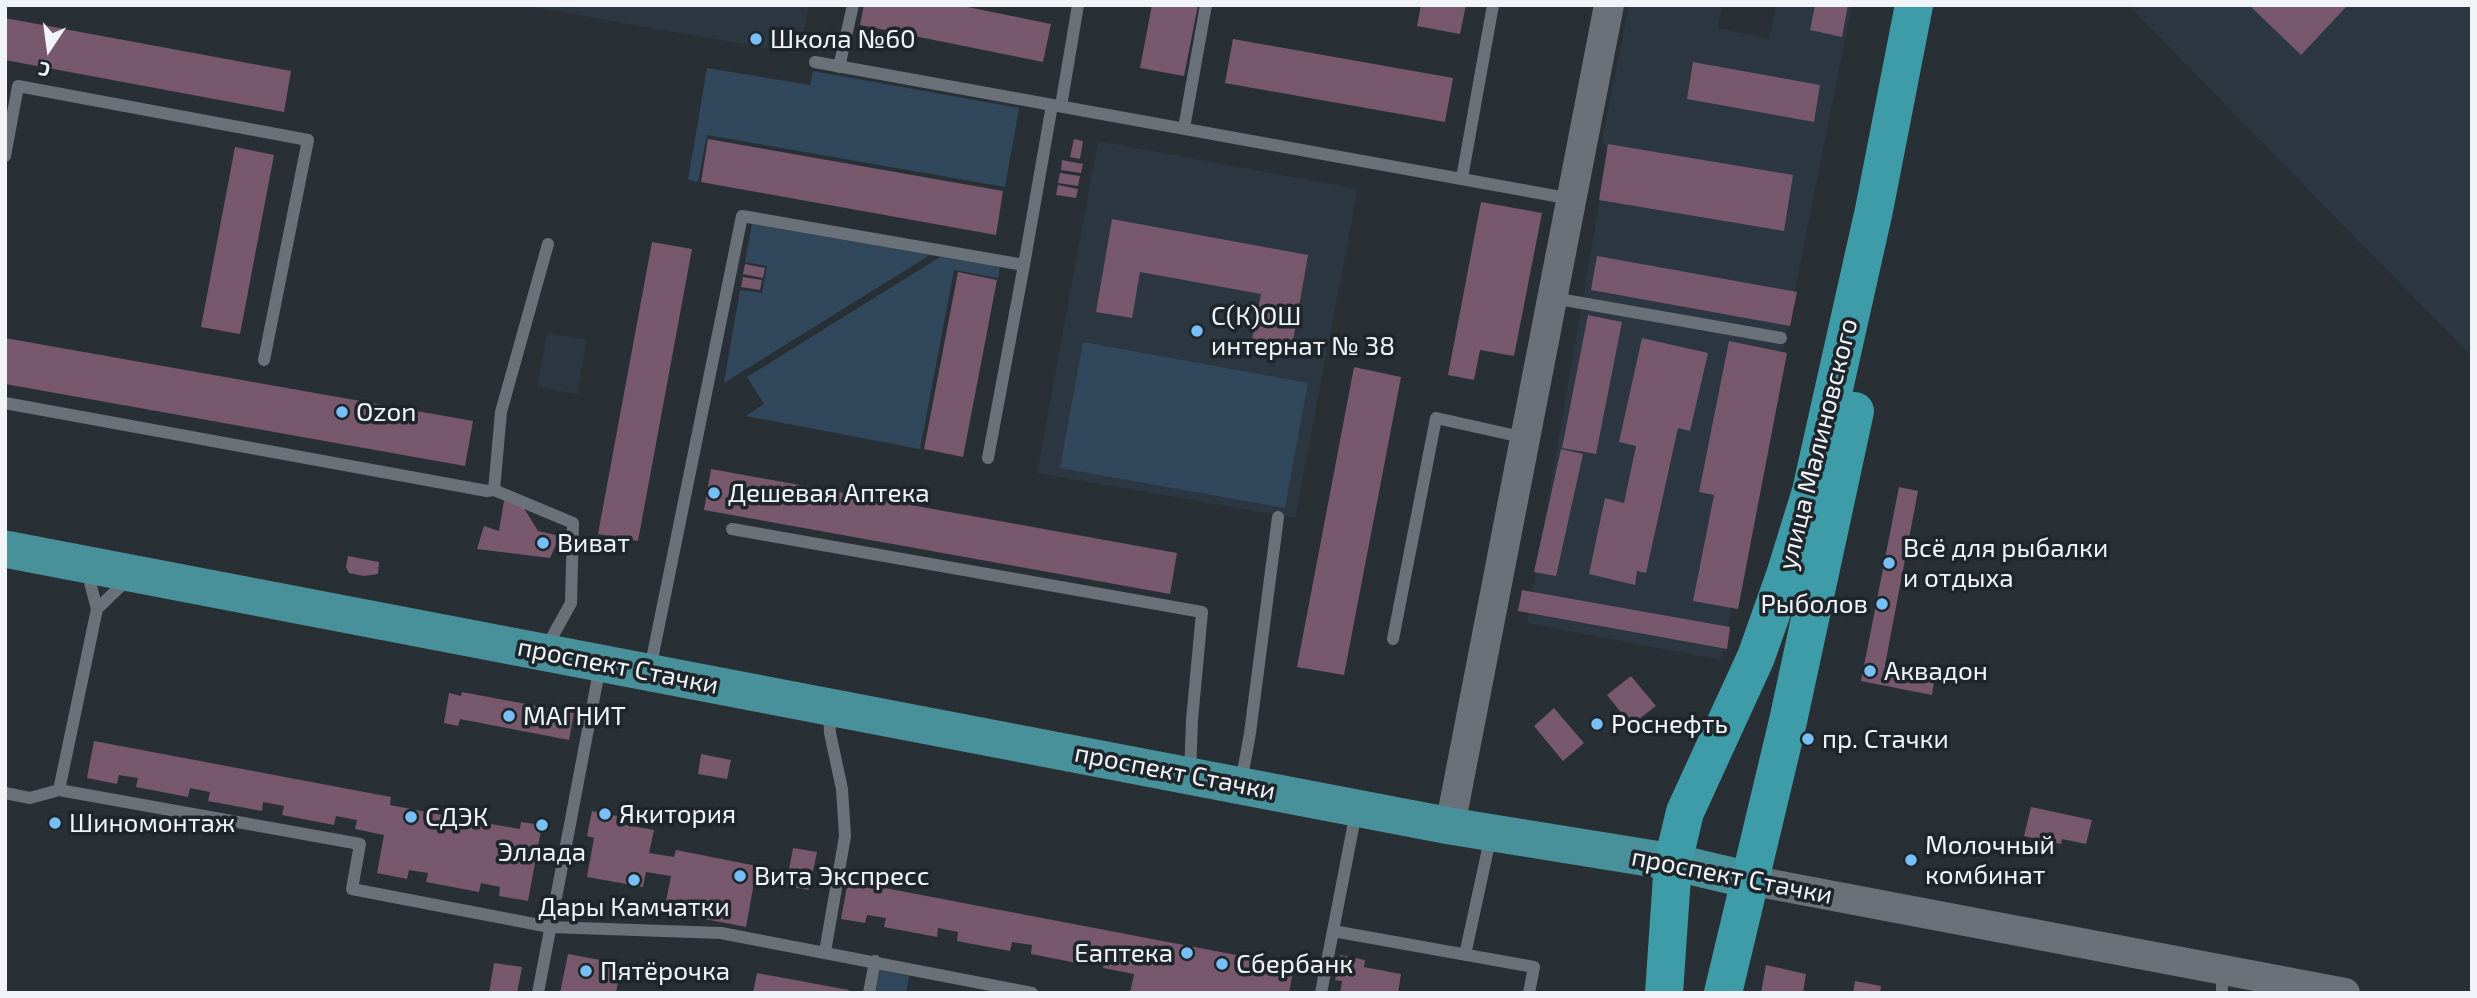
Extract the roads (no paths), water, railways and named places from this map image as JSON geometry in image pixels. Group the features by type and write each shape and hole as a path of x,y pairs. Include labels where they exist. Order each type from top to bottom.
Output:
{"highway":[{"name":"улица Малиновского","path":"1664,993 1673,862 1685,812 1756,657 1811,491 1874,210 1913,5"},
{"name":"улица Малиновского","path":"1723,993 1838,497 1935,5"}],"main road":[{"name":"проспект Стачки","path":"5,549 1450,826 1673,862 1749,880"}],"street":[{"path":"1450,826 1609,5"},
{"name":"проспект Стачки","path":"1749,880 2222,981 2345,993"}],"lane":[{"path":"839,66 853,5"},
{"path":"988,458 1024,265 1078,5"},
{"path":"1184,128 1206,5"},
{"path":"1462,178 1493,5"},
{"path":"815,62 1572,199"},
{"path":"5,156 12,85 308,140 264,360"},
{"path":"650,671 742,216 1024,265"},
{"path":"494,490 501,412 548,244"},
{"path":"1553,298 1781,338"},
{"path":"5,403 494,490 573,523 571,603 544,651"},
{"path":"1393,639 1436,418 1526,438"},
{"path":"1241,784 1278,517"},
{"path":"732,529 1202,612 1190,775"},
{"path":"59,790 97,610 85,564"},
{"path":"97,610 134,573"},
{"path":"538,993 600,662"},
{"path":"825,952 845,836 842,789 830,733 829,706"},
{"path":"5,793 30,798 59,790 360,844 352,889 550,928 721,933 875,961 993,989 1032,993"},
{"path":"1321,993 1357,808"},
{"path":"1465,955 1492,833"},
{"path":"1333,931 1534,967 1529,993"},
{"path":"869,993 875,961"}],"place":[{"name":"Школа №60","path":"756,39"},
{"name":"С(К)ОШ интернат № 38","path":"1197,331"},
{"name":"Ozon","path":"342,412"},
{"name":"Дешевая Аптека","path":"714,493"},
{"name":"Виват","path":"543,543"},
{"name":"Всё для рыбалки и отдыха","path":"1889,563"},
{"name":"Рыболов","path":"1882,604"},
{"name":"Аквадон","path":"1870,671"},
{"name":"МАГНИТ","path":"509,716"},
{"name":"Роснефть","path":"1597,724"},
{"name":"пр. Стачки","path":"1808,739"},
{"name":"Якитория","path":"605,814"},
{"name":"СДЭК","path":"411,817"},
{"name":"Шиномонтаж","path":"55,823"},
{"name":"Эллада","path":"542,825"},
{"name":"Молочный комбинат","path":"1911,860"},
{"name":"Вита Экспресс","path":"740,876"},
{"name":"Дары Камчатки","path":"634,880"},
{"name":"Еаптека","path":"1187,953"},
{"name":"Сбербанк","path":"1222,964"},
{"name":"Пятёрочка","path":"586,971"}]}
